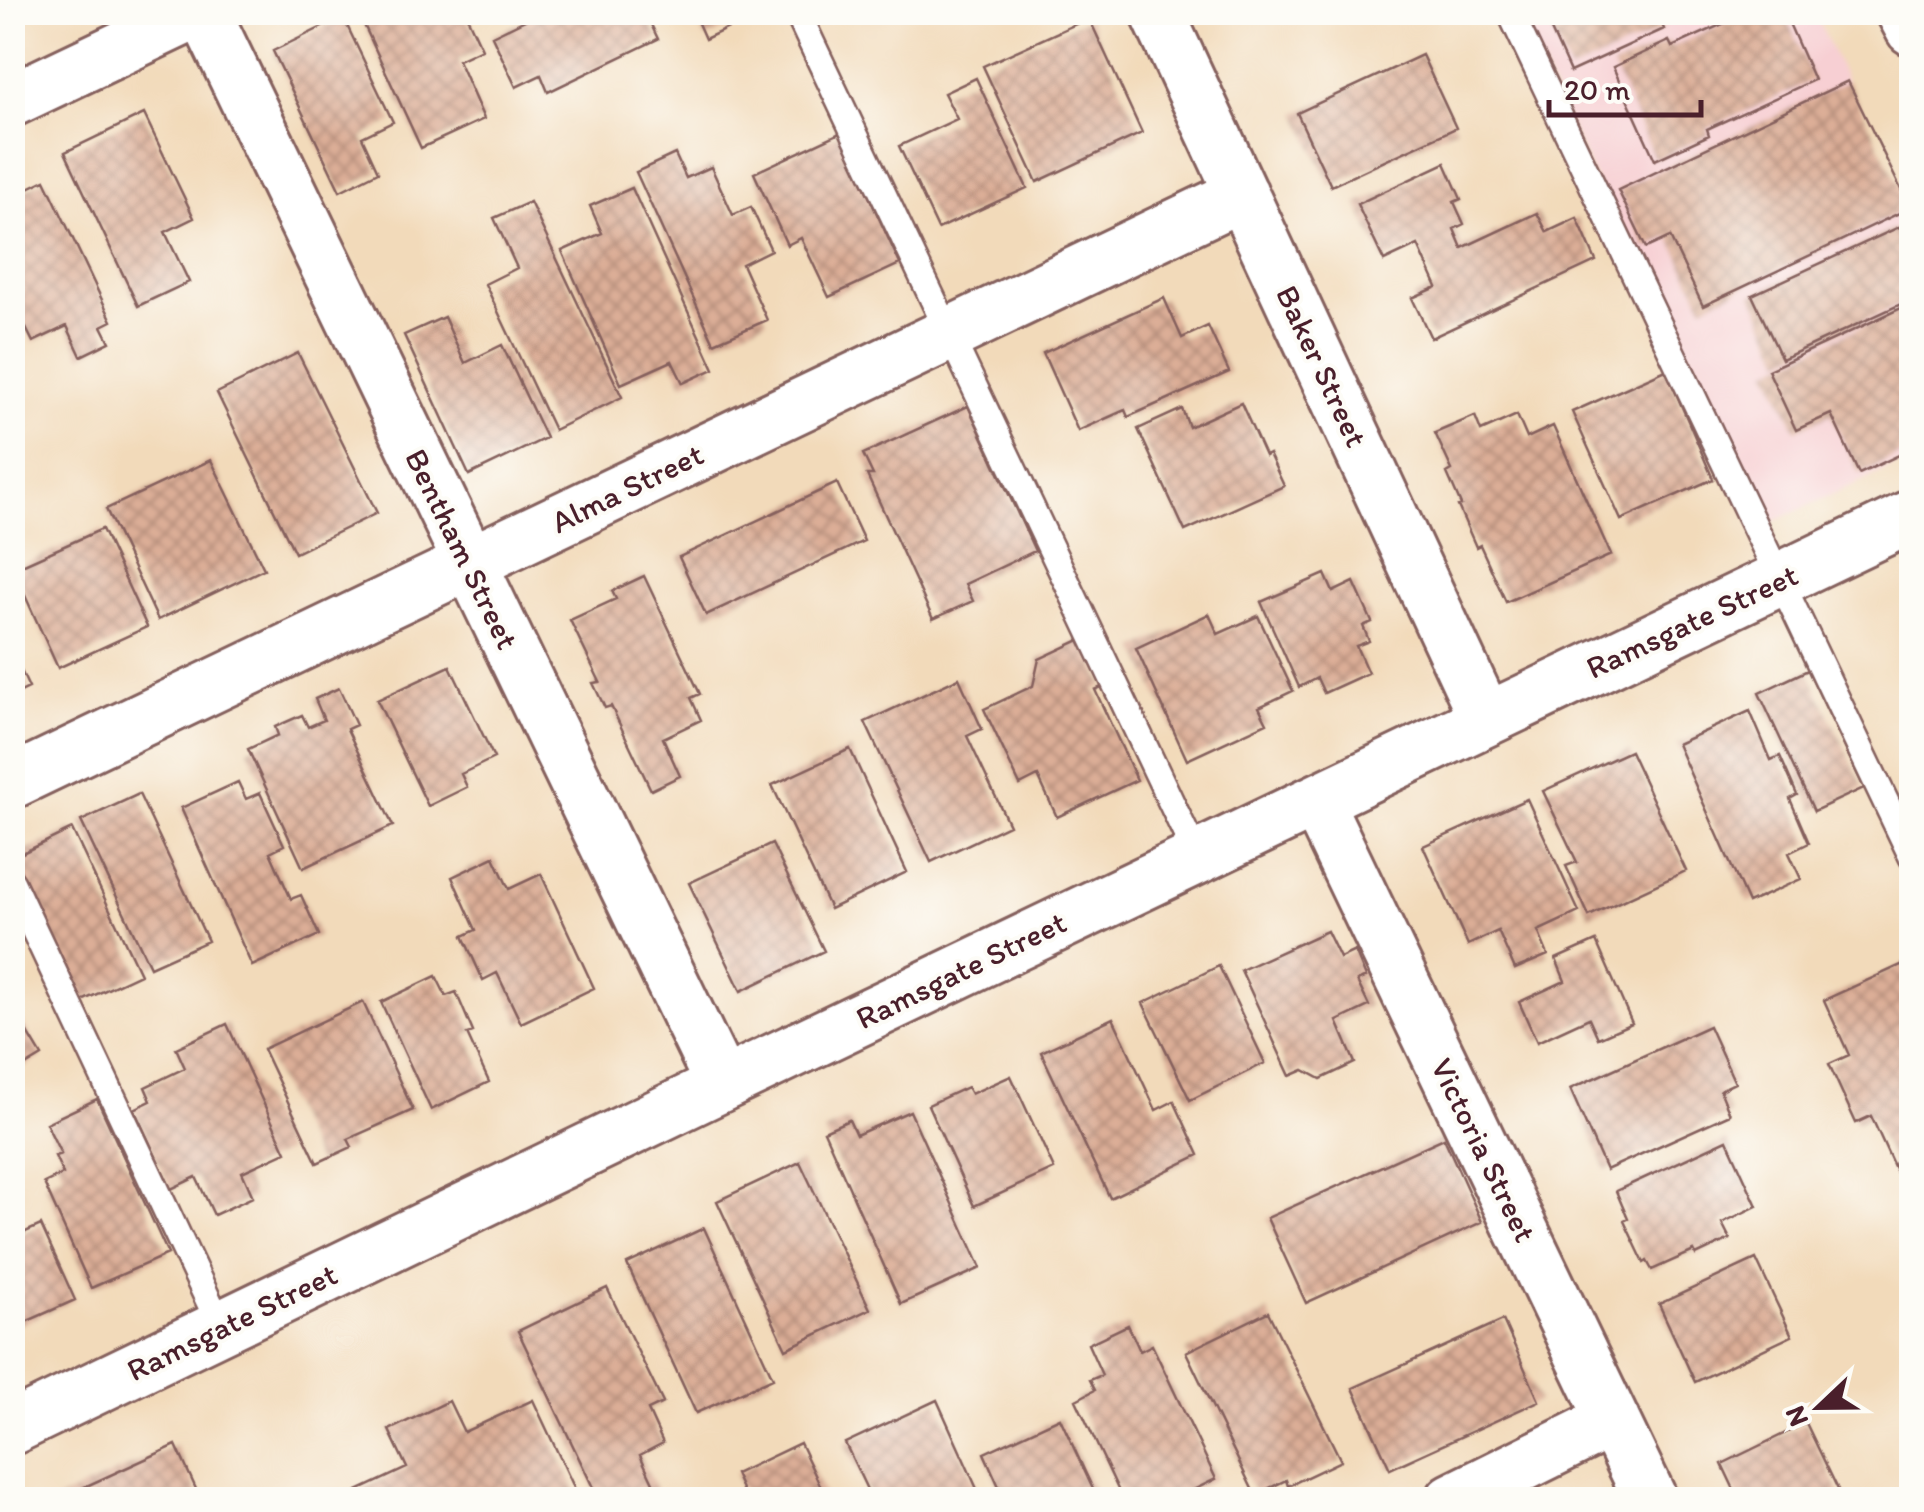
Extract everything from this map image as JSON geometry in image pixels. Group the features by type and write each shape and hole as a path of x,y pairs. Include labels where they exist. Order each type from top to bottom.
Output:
{"street":[{"path":"12,100 201,12"},
{"name":"Bentham Street","path":"201,12 722,1085"},
{"name":"Baker Street","path":"1157,12 1486,719"},
{"path":"1904,12 1912,30"},
{"name":"Alma Street","path":"12,782 1242,194"},
{"name":"Ramsgate Street","path":"12,1428 1912,516"},
{"name":"Victoria Street","path":"1316,801 1651,1500"},
{"path":"1452,1500 1613,1420"}],"lane":[{"path":"797,12 1197,857"},
{"path":"1510,12 1912,856"},
{"path":"12,883 221,1327"}],"shaded area":[{"path":"1518,13 1815,13 1911,221 1911,458 1758,529"}],"building":[{"path":"368,12 465,12 482,49 458,60 484,119 421,148 360,16"},
{"path":"521,12 645,12 658,39 548,92 541,75 516,87 492,36 525,20"},
{"path":"693,12 762,12 705,39"},
{"path":"1543,12 1682,12 1661,22 1664,29 1570,72"},
{"path":"1749,12 1784,12 1814,80 1707,129 1709,135 1655,160 1613,67 1669,41 1672,47"},
{"path":"343,17 393,122 362,137 378,172 340,191 273,51"},
{"path":"1089,18 1142,133 1037,182 983,66"},
{"path":"1422,55 1456,128 1331,186 1297,113"},
{"path":"976,78 1027,188 938,229 899,146 957,119 944,93"},
{"path":"1848,81 1910,208 1703,306 1670,237 1646,248 1618,190"},
{"path":"144,114 194,218 165,232 189,282 138,306 65,152"},
{"path":"840,133 900,264 829,297 801,238 787,245 754,173"},
{"path":"675,154 686,178 711,167 733,215 751,207 771,250 742,264 767,320 714,343 636,172"},
{"path":"1445,163 1461,199 1454,202 1464,224 1454,229 1462,248 1537,213 1547,232 1577,218 1596,261 1431,338 1412,298 1437,287 1418,245 1384,261 1357,204"},
{"path":"45,180 112,321 102,326 110,342 81,356 67,326 33,342 12,300 12,196"},
{"path":"632,188 714,369 683,383 672,361 621,384 562,251 602,233 590,206"},
{"path":"530,202 622,397 554,430 485,284 517,268 494,218"},
{"path":"1912,221 1912,299 1782,359 1752,295"},
{"path":"1164,298 1182,338 1208,326 1229,372 1128,417 1125,410 1078,431 1043,353"},
{"path":"1912,303 1912,449 1859,474 1831,414 1796,430 1768,370"},
{"path":"444,317 465,363 502,345 546,438 469,475 404,335"},
{"path":"298,353 377,513 295,553 217,393"},
{"path":"1666,370 1713,479 1621,520 1572,412"},
{"path":"1241,403 1265,456 1269,454 1284,486 1185,531 1138,429 1182,409 1189,427"},
{"path":"968,406 1035,551 965,584 973,601 933,619 867,475 873,475 863,454"},
{"path":"1517,415 1527,438 1553,426 1611,555 1506,602 1458,506 1461,505 1447,473 1452,470 1435,433 1475,416 1481,431"},
{"path":"211,460 264,569 158,620 106,509"},
{"path":"837,483 864,541 706,615 679,557"},
{"path":"102,529 147,627 58,668 13,569"},
{"path":"1325,574 1333,592 1354,582 1372,622 1363,626 1369,641 1356,646 1368,673 1324,693 1317,678 1299,687 1261,602"},
{"path":"644,576 700,694 691,698 701,720 663,738 680,776 651,790 611,706 605,708 593,683 600,682 570,620 616,599 612,591"},
{"path":"1209,614 1218,634 1258,616 1293,691 1259,707 1267,723 1187,760 1136,648"},
{"path":"1082,639 1104,686 1095,690 1137,780 1057,817 1038,776 1020,785 984,709 1033,686 1039,659"},
{"path":"12,651 29,688 12,696"},
{"path":"450,666 494,758 461,774 467,787 428,806 377,700"},
{"path":"1808,670 1864,788 1814,811 1759,693"},
{"path":"959,678 982,729 967,736 1009,825 931,862 865,722"},
{"path":"339,688 356,725 347,729 393,826 303,868 248,749 278,735 275,727 302,715 308,727 324,720 315,699"},
{"path":"1750,711 1771,760 1780,756 1797,795 1790,799 1809,843 1789,853 1801,879 1748,903 1677,744"},
{"path":"850,749 907,872 830,909 772,785"},
{"path":"1630,751 1686,871 1589,916 1566,866 1577,862 1543,791"},
{"path":"238,782 246,799 260,793 284,845 270,852 291,899 301,895 319,935 252,966 181,808"},
{"path":"139,794 208,941 150,967 81,821"},
{"path":"1527,799 1579,912 1538,931 1548,955 1515,969 1498,931 1468,945 1423,846"},
{"path":"72,829 140,974 82,1001 14,857"},
{"path":"772,844 824,951 741,991 689,883"},
{"path":"494,857 509,889 541,874 594,988 521,1023 497,973 483,980 463,936 476,930 452,877"},
{"path":"1327,931 1340,958 1355,951 1366,977 1357,981 1369,1006 1337,1021 1355,1063 1321,1079 1304,1070 1290,1076 1241,970"},
{"path":"1596,941 1632,1023 1598,1038 1589,1018 1537,1042 1519,1002 1565,981 1556,959"},
{"path":"1912,960 1912,1167 1897,1173 1871,1116 1856,1123 1829,1064 1849,1055 1824,1000"},
{"path":"1219,966 1265,1063 1190,1100 1143,1003"},
{"path":"436,976 446,996 456,992 473,1032 467,1034 489,1082 431,1110 381,1002"},
{"path":"363,1002 413,1110 348,1139 352,1147 317,1163 263,1049"},
{"path":"12,1006 42,1056 12,1074"},
{"path":"1113,1018 1156,1110 1174,1101 1199,1155 1110,1198 1041,1052"},
{"path":"227,1024 286,1152 242,1172 253,1197 214,1215 196,1177 171,1189 134,1109 151,1101 145,1087 185,1068 176,1048"},
{"path":"1709,1026 1735,1083 1720,1090 1730,1114 1606,1170 1570,1089"},
{"path":"1011,1076 1054,1169 974,1206 928,1105 967,1087 971,1094"},
{"path":"97,1099 168,1254 91,1288 44,1183 63,1174 55,1156 61,1154 46,1123"},
{"path":"910,1111 981,1268 901,1304 824,1131 849,1120 856,1135"},
{"path":"1444,1138 1482,1222 1306,1303 1267,1218"},
{"path":"1727,1140 1757,1206 1722,1223 1730,1239 1652,1270 1647,1261 1644,1263 1624,1221 1628,1219 1616,1191"},
{"path":"800,1162 870,1309 786,1349 717,1201"},
{"path":"41,1225 75,1300 12,1328 12,1238"},
{"path":"704,1228 773,1378 696,1413 627,1264"},
{"path":"1756,1259 1792,1336 1695,1382 1659,1304"},
{"path":"607,1288 663,1403 648,1410 663,1443 640,1455 657,1491 641,1500 599,1500 518,1331"},
{"path":"1268,1312 1341,1461 1288,1486 1286,1480 1255,1495 1186,1352"},
{"path":"1503,1320 1539,1401 1390,1469 1353,1388"},
{"path":"1128,1325 1140,1351 1152,1345 1216,1479 1187,1493 1190,1500 1123,1500 1076,1400 1095,1390 1090,1380 1102,1375 1088,1344"},
{"path":"533,1400 580,1500 500,1500 497,1494 485,1500 354,1500 351,1494 407,1468 389,1430 449,1401 464,1432"},
{"path":"937,1400 982,1500 932,1500 931,1496 924,1500 872,1500 845,1443"},
{"path":"1060,1418 1098,1500 1005,1500 984,1453"},
{"path":"1806,1423 1843,1500 1739,1500 1722,1464"},
{"path":"800,1443 827,1500 747,1500 735,1474"},
{"path":"176,1445 201,1500 56,1500"}]}
